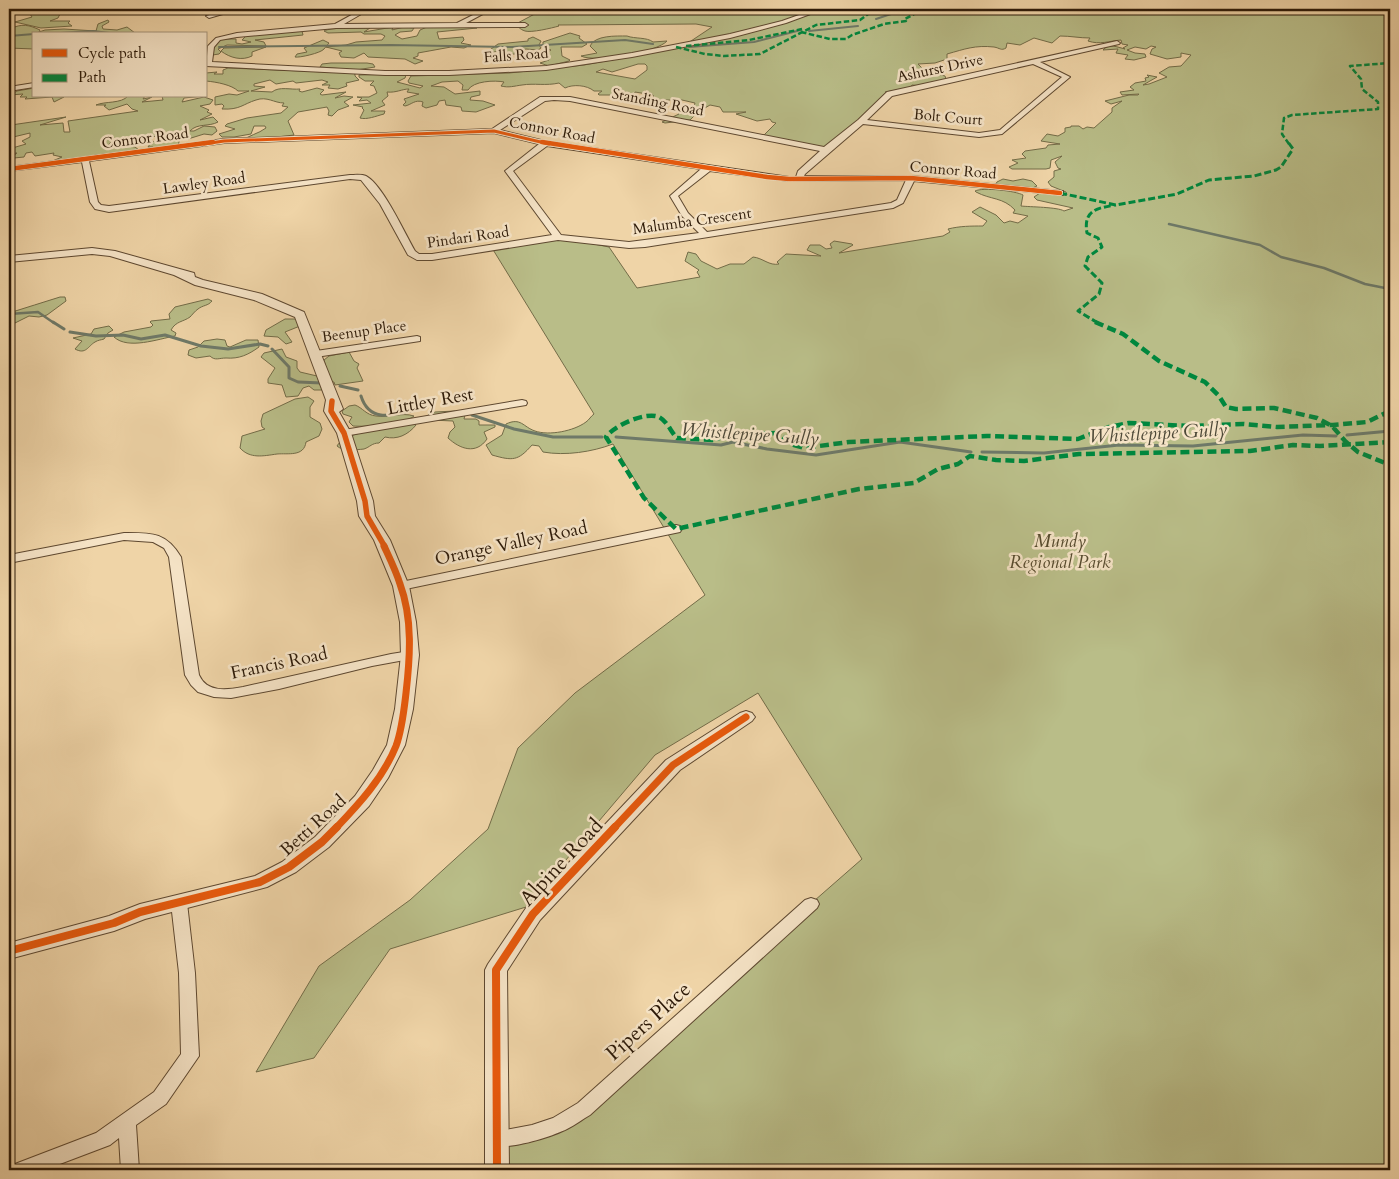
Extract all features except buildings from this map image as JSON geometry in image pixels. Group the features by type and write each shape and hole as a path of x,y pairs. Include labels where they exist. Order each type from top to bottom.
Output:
{"street":[{"path":"208,16 237,9"},
{"path":"345,9 365,10"},
{"path":"458,25 489,9"},
{"name":"Falls Road","path":"208,64 349,72 448,74 510,71 586,63 698,42 763,28 822,9"},
{"path":"336,26 365,10"},
{"path":"208,60 211,46 218,39 237,35 336,26 526,25"},
{"path":"688,36 698,42"},
{"name":"Ashurst Drive","path":"800,179 801,173 890,94 1117,43"},
{"name":"Bolt Court","path":"860,122 979,135 1002,132 1067,78 1034,62"},
{"path":"9,89 32,85"},
{"name":"Standing Road","path":"494,132 543,99 554,98 570,99 826,150"},
{"name":"Connor Road","path":"9,169 224,140 494,132 708,168 800,179 910,178 1060,193"},
{"path":"545,142 509,170 558,236"},
{"name":"Lawley Road","path":"85,159 94,202 98,207 109,209 350,177 363,178"},
{"path":"705,234 685,214 674,196 708,168"},
{"name":"Pindari Road","path":"363,178 370,184 387,208 410,253 417,257 441,256 558,236"},
{"name":"Malumba Crescent","path":"558,236 629,245 645,244 893,206 900,201 910,178"},
{"path":"9,259 92,251 111,253 179,274 196,283 230,289 283,305 300,315 332,401 331,411 343,431 365,501 367,516 382,540 401,586"},
{"name":"Beenup Place","path":"316,354 416,339"},
{"name":"Littley Rest","path":"343,431 522,403"},
{"name":"Orange Valley Road","path":"401,586 676,529"},
{"name":"Francis Road","path":"9,559 114,538 140,537 154,539 166,544 174,551 192,675 197,685 204,690 223,694 246,691 296,681 384,658 410,654"},
{"name":"Betti Road","path":"9,951 114,923 140,920 179,907 223,899 254,888 260,882 289,868 322,842 362,801 381,773 396,745 404,709 410,654 408,622 401,586"},
{"name":"Alpine Road","path":"497,1170 496,970 533,914 673,765 746,717"},
{"name":"Pipers Place","path":"497,1139 532,1133 559,1124 584,1109 811,904"},
{"path":"22,1170 103,1139 160,1098 190,1056 187,973 179,907"},
{"path":"127,1122 130,1170"}],"green space":[{"path":"31,9 61,12 58,18 50,21 70,21 68,23 72,26 41,28 15,22 32,17 30,14 34,12"},
{"name":"Mundy Regional Park","path":"544,9 1390,9 1390,1170 497,1170 497,1139 559,1124 862,859 758,693 655,755 526,907 390,949 314,1058 256,1072 319,966 410,900 488,829 518,748 575,693 705,595 613,444 587,451 560,454 543,452 539,446 532,445 523,454 515,458 510,459 492,455 486,445 502,435 506,424 519,422 535,431 554,433 581,425 594,414 492,248 558,237 609,247 637,288 700,277 697,272 699,270 685,261 688,252 696,254 701,261 717,269 730,264 744,264 753,257 772,264 779,264 777,262 786,254 821,256 807,250 810,245 820,245 826,249 832,248 830,244 834,241 853,245 839,253 943,236 950,232 948,229 952,228 983,226 987,221 972,212 980,207 996,215 1004,223 1010,221 1018,223 1028,216 1013,213 1015,210 1006,203 981,195 975,191 979,190 992,189 1014,192 1023,195 1021,206 1064,211 1073,208 1037,200 1034,197 1040,193 1067,195 1066,192 1051,186 1048,182 1054,177 1054,171 1061,169 1058,168 1055,162 1062,156 1051,160 1050,168 1046,169 1012,169 1009,167 1018,163 1012,160 1026,158 1022,154 1025,151 1060,144 1041,141 1047,134 1058,136 1065,132 1065,128 1071,126 1079,126 1083,129 1087,127 1094,128 1112,112 1112,108 1122,101 1111,104 1105,101 1129,95 1138,95 1139,94 1122,95 1120,92 1134,90 1130,87 1135,83 1146,81 1145,78 1149,77 1147,75 1157,77 1143,85 1167,77 1159,73 1169,67 1181,66 1191,55 1181,53 1181,57 1167,59 1150,54 1152,49 1156,47 1151,46 1146,49 1135,47 1127,50 1145,54 1146,57 1134,60 1125,59 1128,55 1116,53 1118,49 1103,50 1110,46 1125,49 1123,48 1128,45 1122,44 1121,40 1097,43 1088,41 1090,38 1064,36 1060,36 1052,43 1034,38 1020,45 1007,43 1006,48 1003,49 976,47 965,49 947,54 947,59 935,63 918,64 922,68 920,71 905,72 897,80 906,82 909,79 917,80 928,76 921,72 927,71 945,76 946,79 923,86 912,85 910,88 885,92 890,94 826,150 762,137 776,123 770,119 757,121 736,114 746,112 723,112 720,107 710,105 698,112 690,120 665,123 662,122 679,114 679,111 694,106 695,103 682,100 655,100 653,95 635,92 634,95 624,96 622,93 599,95 602,91 594,91 588,87 580,86 565,88 559,83 507,87 501,86 504,82 490,81 474,85 468,90 462,90 463,85 458,81 442,82 431,86 444,87 455,94 480,91 480,95 471,97 470,100 483,101 495,105 476,112 462,111 461,107 446,105 445,100 439,101 437,105 426,108 422,106 423,102 420,101 405,106 403,105 406,102 404,99 419,94 407,92 409,89 406,89 387,92 388,96 382,101 385,105 371,111 385,111 384,114 360,118 364,110 363,107 353,105 371,103 367,100 359,101 362,98 357,97 369,97 377,93 374,86 370,85 374,81 365,81 359,75 404,74 406,75 405,78 397,82 420,88 423,86 409,83 408,81 411,76 509,73 584,65 682,47 712,27 696,24 558,25 537,31 528,31 514,25","holes":["638,64 645,64 647,70 635,79 596,72 603,69 612,72"]},
{"path":"108,20 109,22 102,26 103,29 117,30 127,27 134,32 39,32 64,29 96,31 98,24"},
{"path":"9,25 10,29 25,25 40,30 39,32 32,32 32,49 9,48"},
{"path":"393,27 392,30 404,27 414,28 412,31 400,32 395,35 402,39 417,36 420,30 427,27 477,28 437,32 439,39 463,37 464,40 461,43 471,45 464,48 451,47 418,53 418,56 413,58 423,61 415,64 405,59 368,57 364,53 354,58 341,57 339,53 342,51 326,47 382,40 385,36 361,32 328,33 324,31 339,28 370,28 364,32"},
{"path":"302,31 303,35 255,40 264,42 266,46 227,45 218,49 221,52 219,54 208,56 208,46 216,44 220,39 236,39 236,43 242,44 251,42 242,40 247,35"},
{"path":"570,33 580,36 579,38 587,44 582,47 561,47 562,56 569,61 549,66 540,63 549,60 546,53 551,50 543,47 543,42"},
{"path":"627,36 648,39 653,42 667,41 652,49 626,55 599,58 581,56 597,53 590,46 596,40 606,37"},
{"path":"533,37 541,41 539,45 541,48 538,50 526,49 517,51 515,54 503,54 503,51 487,52 498,44 528,41 528,39"},
{"path":"323,40 329,43 322,51 295,57 297,54 307,52 304,48"},
{"path":"266,47 252,52 252,56 244,58 232,57 221,51 224,48"},
{"path":"367,63 373,64 375,67 356,70 320,67 322,64"},
{"path":"228,68 352,73 359,80 346,83 347,86 338,89 328,88 330,85 322,85 328,82 322,80 296,83 293,81 276,84 270,80 254,84 254,86 265,87 251,91 272,92 278,89 300,89 299,91 302,92 317,88 324,90 320,94 322,95 346,92 335,98 353,97 344,102 349,106 338,110 332,116 328,115 327,107 298,112 288,121 294,135 242,141 263,130 266,128 265,126 254,126 251,134 234,137 222,137 219,134 235,129 225,126 227,124 247,118 281,113 288,107 282,106 284,103 260,99 233,109 222,109 224,106 222,104 215,105 215,97 229,94 237,95 249,91 238,91 224,84 208,81 208,73 217,72 214,74 223,74 223,70"},
{"path":"32,88 32,98 38,98 25,99 27,97 20,97 23,94 10,95 17,91"},
{"path":"52,98 62,98 54,102"},
{"path":"150,98 142,102 163,100 162,98 184,98 182,102 200,98 213,100 210,104 200,106 209,110 207,112 212,114 200,120 213,117 218,122 196,127 190,131 204,126 215,127 217,131 212,135 204,134 188,139 184,136 187,133 174,134 166,138 179,137 178,145 154,149 153,147 148,147 150,144 144,143 152,141 159,143 165,140 158,139 158,136 111,142 107,147 130,142 132,143 130,146 139,150 96,155 77,160 50,162 62,157 53,155 54,153 35,156 32,152 26,153 24,157 14,158 13,156 17,153 9,154 9,149 26,144 22,141 30,137 30,133 9,138 11,125 66,117 40,125 63,123 64,132 70,132 68,121 138,111 132,109 127,104 109,110 104,106 106,105 96,105 125,99"},
{"path":"1003,179 1013,181 1023,179 1032,181 1037,186 1030,189 995,185"},
{"path":"65,297 66,301 47,315 39,317 29,316 9,326 9,313"},
{"path":"208,299 212,301 209,304 173,327 171,330 176,333 175,336 135,343 120,341 114,337 124,332 151,327 153,325 151,321 170,319 169,314 175,307"},
{"path":"285,319 296,319 300,326 285,332 292,342 286,344 278,337 264,336 266,330"},
{"path":"109,326 113,330 104,339 96,341 82,351 75,349 82,341 73,338 91,334 94,329"},
{"path":"225,340 227,346 230,347 246,340 258,340 259,347 235,358 215,359 210,356 196,358 188,355 189,350 198,347 204,341"},
{"path":"282,349 286,357 297,361 297,368 300,372 317,376 322,390 314,390 309,386 303,388 298,396 286,397 282,385 268,383 268,379 275,368 261,357 264,353"},
{"path":"349,352 354,361 359,364 357,368 363,381 335,385 334,382 330,382 324,360 329,356"},
{"path":"308,397 314,401 310,407 310,417 320,423 322,429 319,436 306,442 302,450 295,453 257,456 248,454 240,448 242,436 265,429 262,427 261,421 263,414 295,399"},
{"path":"355,405 373,415 414,416 402,422 376,426 353,426 349,422 352,417 343,414 342,411 349,406"},
{"path":"455,411 465,415 464,419 476,419 479,421 479,425 495,425 495,427 484,432 487,439 483,444 473,449 458,445 448,438 450,432 455,427 453,421 431,420 428,415 435,412"},
{"path":"416,425 406,434 394,438 385,437 379,443 364,449 353,450 337,446 342,441 360,433"}],"waterway":[{"path":"876,19 906,9"},
{"path":"809,31 858,26"},
{"path":"689,47 754,42 801,30"},
{"path":"77,32 101,32"},
{"path":"9,36 32,34"},
{"path":"219,47 390,45 512,47 625,40 653,44"},
{"path":"1169,224 1260,245 1281,257 1324,268 1365,284 1390,289"},
{"name":"Whistlepipe Gully","path":"9,314 38,312 54,323"},
{"name":"Whistlepipe Gully","path":"53,322 64,329"},
{"name":"Whistlepipe Gully","path":"70,332 96,336 123,335 141,339 165,335 201,346 228,349 260,344 268,346"},
{"name":"Whistlepipe Gully","path":"272,349 289,367 289,378 298,382 322,383"},
{"name":"Whistlepipe Gully","path":"340,386 358,390"},
{"name":"Whistlepipe Gully","path":"361,396 365,405 377,414 393,415 419,409"},
{"path":"472,415 514,429 553,437 602,437"},
{"name":"Whistlepipe Gully","path":"1347,435 1390,431"},
{"name":"Whistlepipe Gully","path":"982,452 1044,453 1119,445 1193,446 1303,435 1336,436"},
{"name":"Whistlepipe Gully","path":"616,437 721,445 733,442 767,449 816,455 900,442 971,452"}],"marked path":[{"path":"676,47 705,54 724,56 760,54 816,25 860,20 868,14 894,9"},
{"path":"908,9 920,11 939,9"},
{"path":"801,32 830,39 846,39 852,35 884,24 906,21 905,19 916,13 916,10"},
{"path":"686,46 749,40 802,29"},
{"path":"1060,193 1116,205 1177,194 1209,180 1254,176 1276,170 1281,167 1293,149 1282,134 1284,118 1292,115 1378,109 1378,102 1362,89 1361,79 1350,66 1390,63"},
{"path":"1116,205 1093,211 1086,219 1087,233 1098,238 1102,247 1088,257 1085,266 1102,283 1099,294 1078,311 1084,316 1123,334 1159,361 1189,373 1205,382 1219,396 1226,407 1236,409 1274,408 1323,420 1332,426 1358,452 1390,465"},
{"path":"1390,411 1367,422 1333,425 1277,427 1243,424 1189,426 1129,423 1109,427 1078,439 987,436 849,442 804,448 794,445 778,433 735,434 712,440 677,438 662,419 647,416 621,425 606,437 644,498 676,529 859,489 914,483 938,469 958,464 970,456 983,459 1024,461 1053,459 1079,454 1250,451 1293,445 1320,446 1390,442"}],"cycle path":[{"path":"9,169 224,141 494,131 545,143 767,177 789,179 911,178 1060,193"},
{"path":"9,951 114,923 140,912 260,882 289,867 322,842 362,801 381,773 396,745 404,709 410,655 408,622 401,586 382,540 367,516 365,501 344,433 331,411 332,401"},
{"path":"497,1170 496,970 533,914 673,765 746,717"}]}
